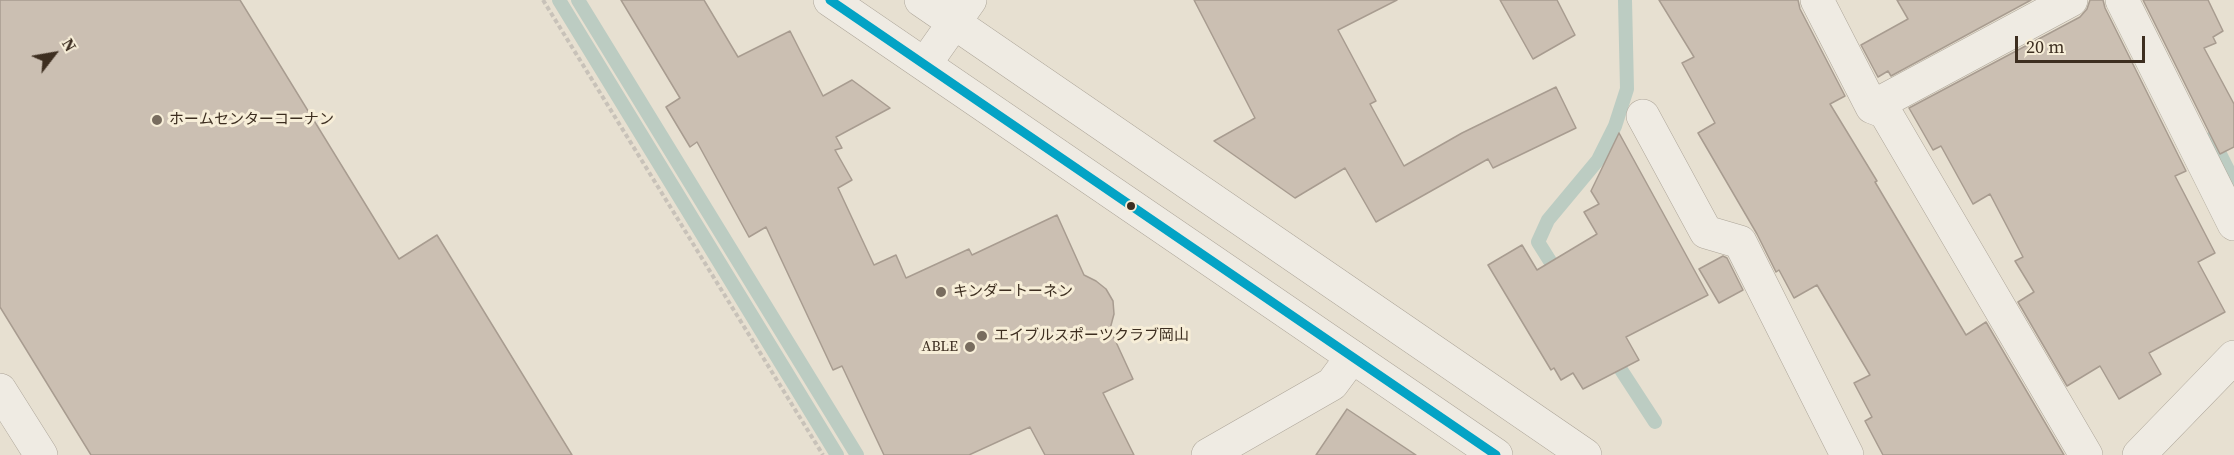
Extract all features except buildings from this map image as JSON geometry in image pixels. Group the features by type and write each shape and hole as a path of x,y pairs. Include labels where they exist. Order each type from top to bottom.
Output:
{"street":[{"path":"830,0 1496,455"},
{"path":"921,0 962,11 1144,153 1585,455"},
{"path":"1817,0 1872,107 1885,112 2086,455"},
{"path":"1872,107 2071,0"},
{"path":"2122,0 2234,224"},
{"path":"925,64 962,11"},
{"path":"1643,116 1706,232 1740,242 1847,455"},
{"path":"1115,195 1144,153"},
{"path":"1208,455 1332,384 1381,315"},
{"path":"2139,455 2229,374"},
{"path":"0,390 41,455"}],"path":[{"path":"543,0 823,455"}],"waterway":[{"path":"559,0 837,455"},
{"path":"578,0 857,455"},
{"path":"1560,277 1538,242 1548,220 1598,160 1615,126 1627,89 1625,0"},
{"path":"2212,138 2234,182"},
{"path":"1612,356 1655,422"}],"transit line":[{"path":"830,0 1496,455"}],"place":[{"name":"ホームセンターコーナン","path":"157,120"},
{"name":"キンダートーネン","path":"941,292"},
{"name":"エイブルスポーツクラブ岡山","path":"982,336"},
{"name":"ABLE","path":"970,347"}]}
